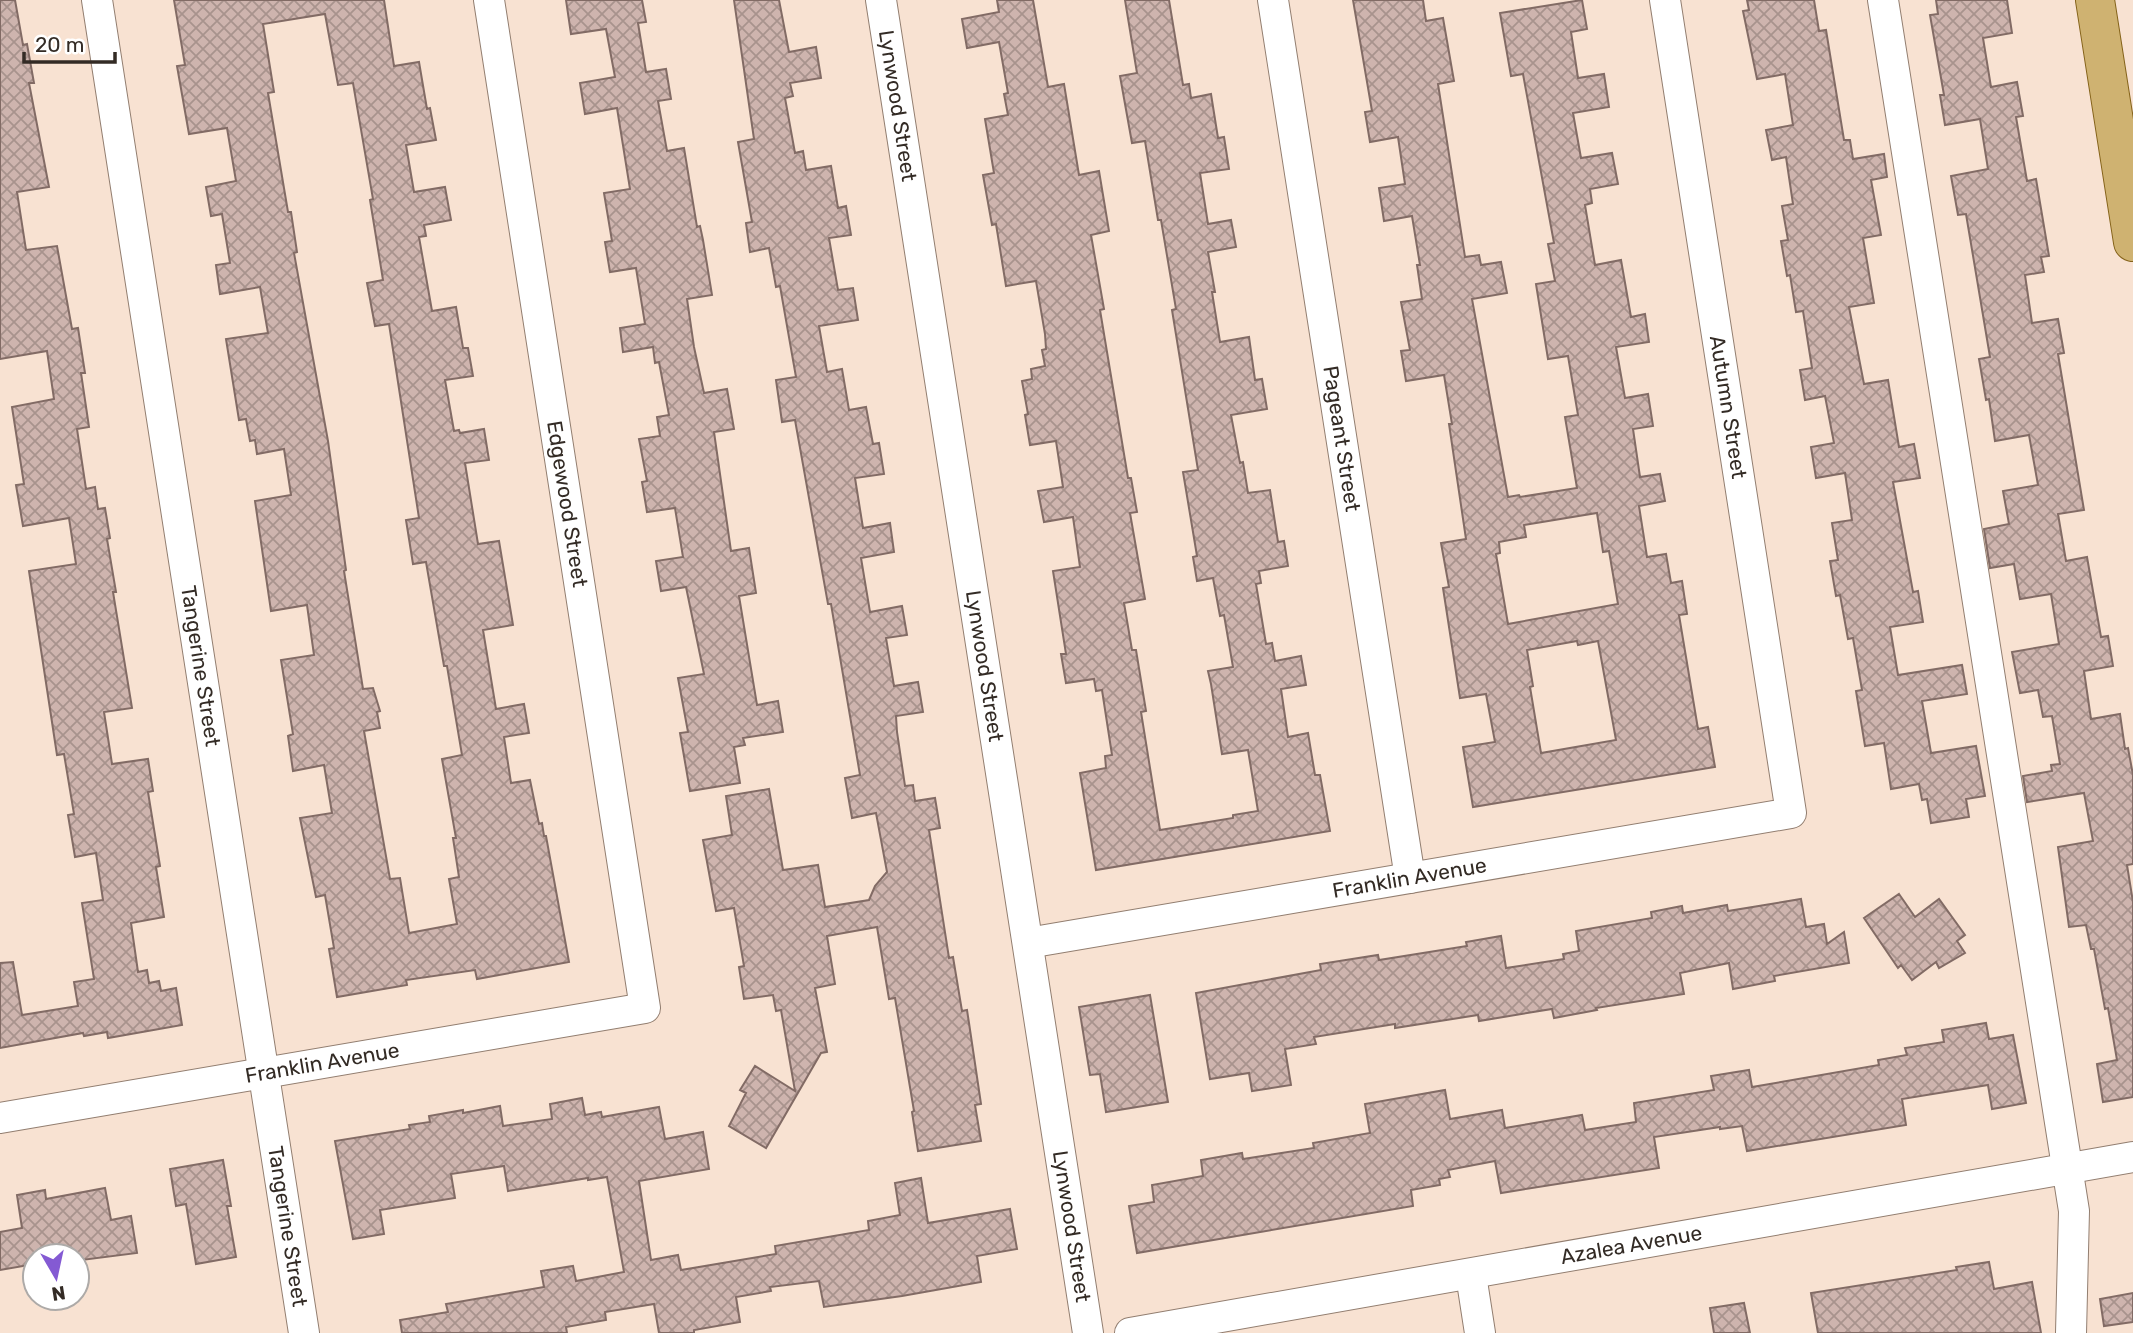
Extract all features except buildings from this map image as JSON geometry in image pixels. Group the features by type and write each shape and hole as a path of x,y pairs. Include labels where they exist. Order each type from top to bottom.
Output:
{"main road":[{"path":"2095,0 2133,242"}],"street":[{"name":"Tangerine Street","path":"97,0 304,1333"},
{"name":"Edgewood Street","path":"489,0 645,1008"},
{"name":"Lynwood Street","path":"881,0 1088,1333"},
{"name":"Pageant Street","path":"1273,0 1409,878"},
{"name":"Autumn Street","path":"1665,0 1791,813"},
{"path":"1883,0 2074,1211 2071,1333"},
{"name":"Franklin Avenue","path":"1028,943 1791,813"},
{"name":"Franklin Avenue","path":"0,1118 645,1008"},
{"name":"Azalea Avenue","path":"1130,1333 2133,1157"},
{"path":"1471,1275 1480,1333"}]}
